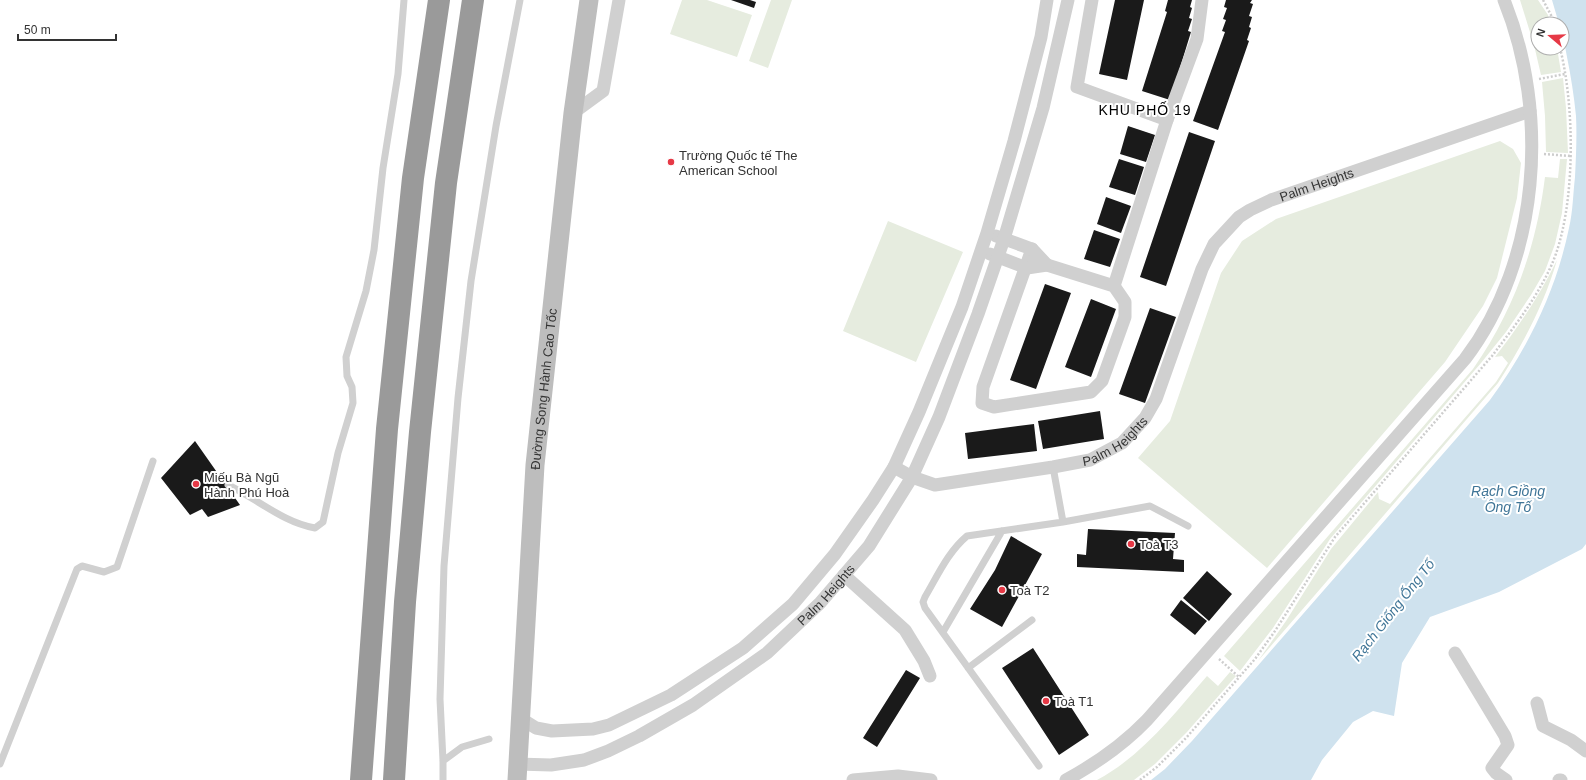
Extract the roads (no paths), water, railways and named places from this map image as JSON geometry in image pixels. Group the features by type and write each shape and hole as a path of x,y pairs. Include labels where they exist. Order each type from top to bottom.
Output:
{"highway":[{"path":"361,780 387,428 413,178 439,0"},
{"path":"394,780 405,610 420,432 446,183 473,0"}],"main road":[{"name":"Đường Song Hành Cao Tốc","path":"517,772 536,465 573,113 590,0"}],"street":[{"path":"573,113 603,92 619,0"},
{"name":"Palm Heights","path":"520,718 536,728 552,731 593,729 609,725 671,695 743,648 793,604 835,554 894,467 919,412 962,307 987,233 1014,141 1037,52 1047,0"},
{"path":"894,467 912,477 939,417 978,314 1004,239 1043,108 1068,0"},
{"path":"1092,0 1077,87 1168,120"},
{"path":"1114,286 1168,120 1197,39 1202,0"},
{"path":"1066,780 1091,767 1113,752 1148,720 1473,348 1503,291 1520,240 1532,167 1530,111 1526,72 1520,48 1504,0"},
{"name":"Palm Heights","path":"517,772 584,760 640,736 693,704 767,653 820,603 869,546 912,477 935,485 1053,467 1090,460 1122,443 1145,418 1156,399 1208,256 1221,236 1239,217 1271,200 1530,111"},
{"path":"987,233 1032,250 1047,265"},
{"path":"981,250 1027,268 1047,265 1114,286 1125,302 1125,317 1102,381 1091,392 994,407 982,403 983,387 1027,268 1032,250"},
{"path":"844,575 905,630 924,661 930,676"},
{"path":"1455,653 1505,736 1508,745 1492,768 1506,780"},
{"path":"1537,703 1543,726 1571,740 1586,751"},
{"path":"853,780 898,776 931,780"}],"lane":[{"path":"228,485 244,492 263,506 304,526 315,528 323,522 338,453 353,402 352,387 347,376 346,358 366,291 374,250 383,168 398,74 404,0"},
{"path":"442,780 443,761 440,699 444,566 458,398 474,266 496,126 520,0"},
{"path":"0,764 77,569 82,566 104,572 117,567 153,461"},
{"path":"1053,467 1063,522"},
{"path":"1038,766 925,608 924,602 938,573 950,554 967,536 1063,522 1150,506 1188,526"},
{"path":"943,632 1002,531"},
{"path":"968,668 1032,620"},
{"path":"443,761 462,747 489,739"}],"water":[{"name":"Rạch Giồng Ông Tố","path":"1552,0 1586,0 1586,544 1582,549 1499,592 1430,617 1402,663 1394,716 1373,711 1353,722 1322,760 1311,780 1151,780 1165,769 1192,741 1490,400 1517,360 1539,318 1557,274 1571,215 1575,177 1576,116 1567,56 1570,56 1570,16 1557,16"}],"place":[{"name":"Trường Quốc tế The American School","path":"671,162"},
{"name":"Miếu Bà Ngũ Hành Phú Hoà","path":"196,484"},
{"name":"Toà T3","path":"1131,544"},
{"name":"Toà T2","path":"1002,590"},
{"name":"Toà T1","path":"1046,701"}],"district":[{"name":"KHU PHỐ 19","path":"1145,110"}],"water label":[{"name":"Rạch Giống Ống Tố","path":"1393,610"}]}
